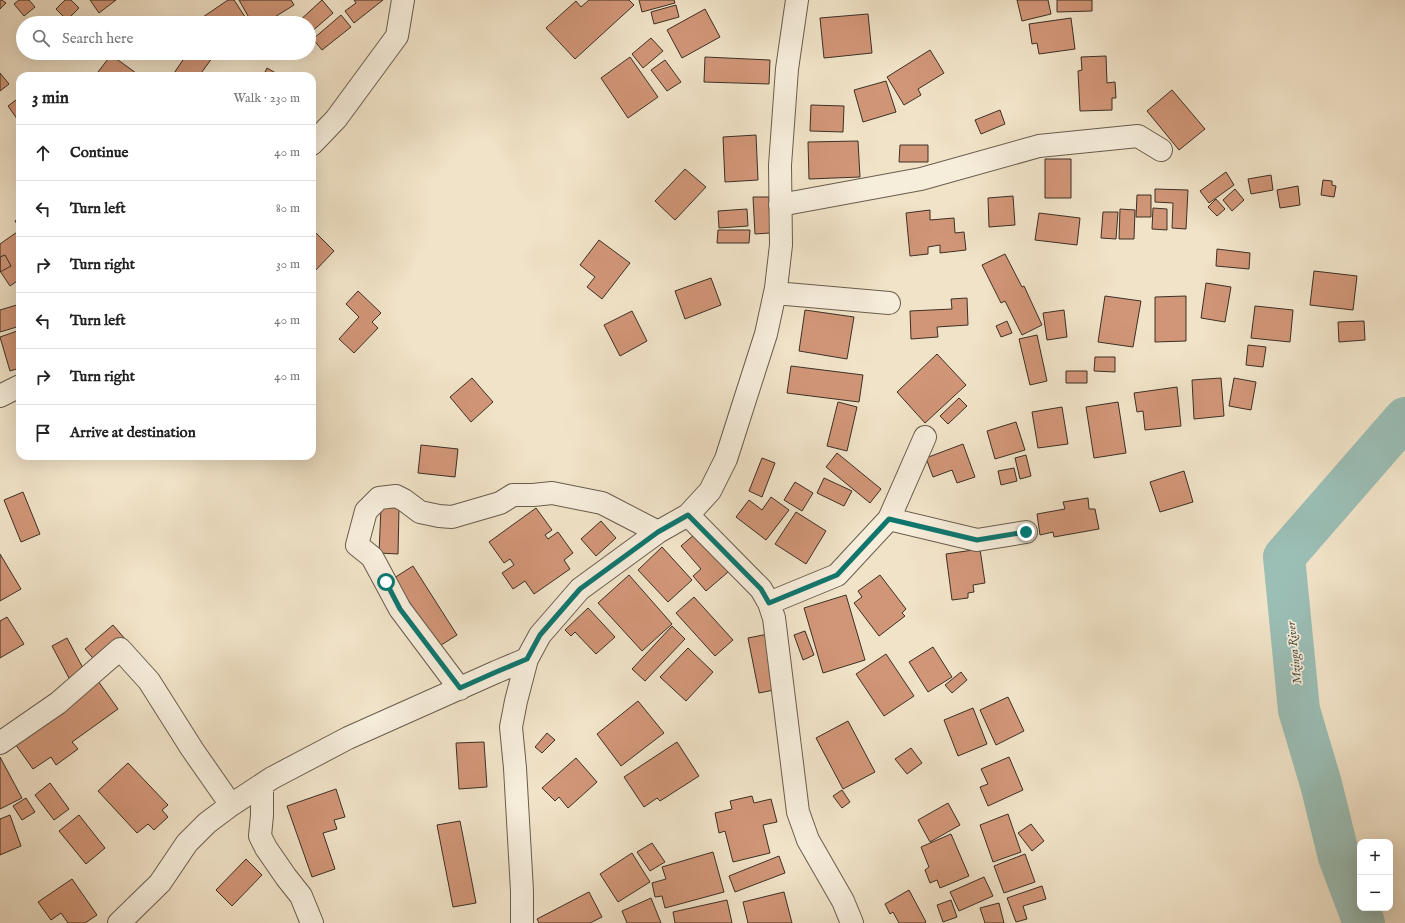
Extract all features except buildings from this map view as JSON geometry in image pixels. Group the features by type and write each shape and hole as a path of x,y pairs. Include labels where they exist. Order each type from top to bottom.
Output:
{"street":[{"path":"316,140 336,119 397,36 403,0"},
{"path":"522,923 522,890 515,768 511,727 527,659 540,635 580,589 658,532 688,515 710,491 726,459 766,334 774,293 781,245 780,165 787,69 797,0"},
{"path":"780,205 921,179 1039,146 1138,136 1161,150"},
{"path":"774,293 889,303"},
{"path":"0,396 16,388"},
{"path":"769,603 837,575 889,519 925,437"},
{"path":"460,688 400,609 372,557 357,545 366,511 379,498 396,496 420,512 452,517 500,503 513,495 552,493 602,503 658,532"},
{"path":"688,515 761,589 769,603 774,618 798,812 808,840 843,901 852,923"},
{"path":"889,519 977,540 1026,532"},
{"path":"0,743 58,703 120,649 150,681 192,749 231,805"},
{"path":"119,923 160,883 187,843 207,823 272,778 348,738 527,659"},
{"path":"262,785 260,836 266,848 286,877 302,896 312,923"}],"waterway":[{"name":"Mzinga River","path":"1364,923 1339,857 1321,784 1299,710 1284,557 1405,418"}],"route":[{"path":"386,582 400,609 460,688 527,659 540,635 580,589 658,532 688,515 761,589 769,603 837,575 889,519 977,540 1026,532"}]}
